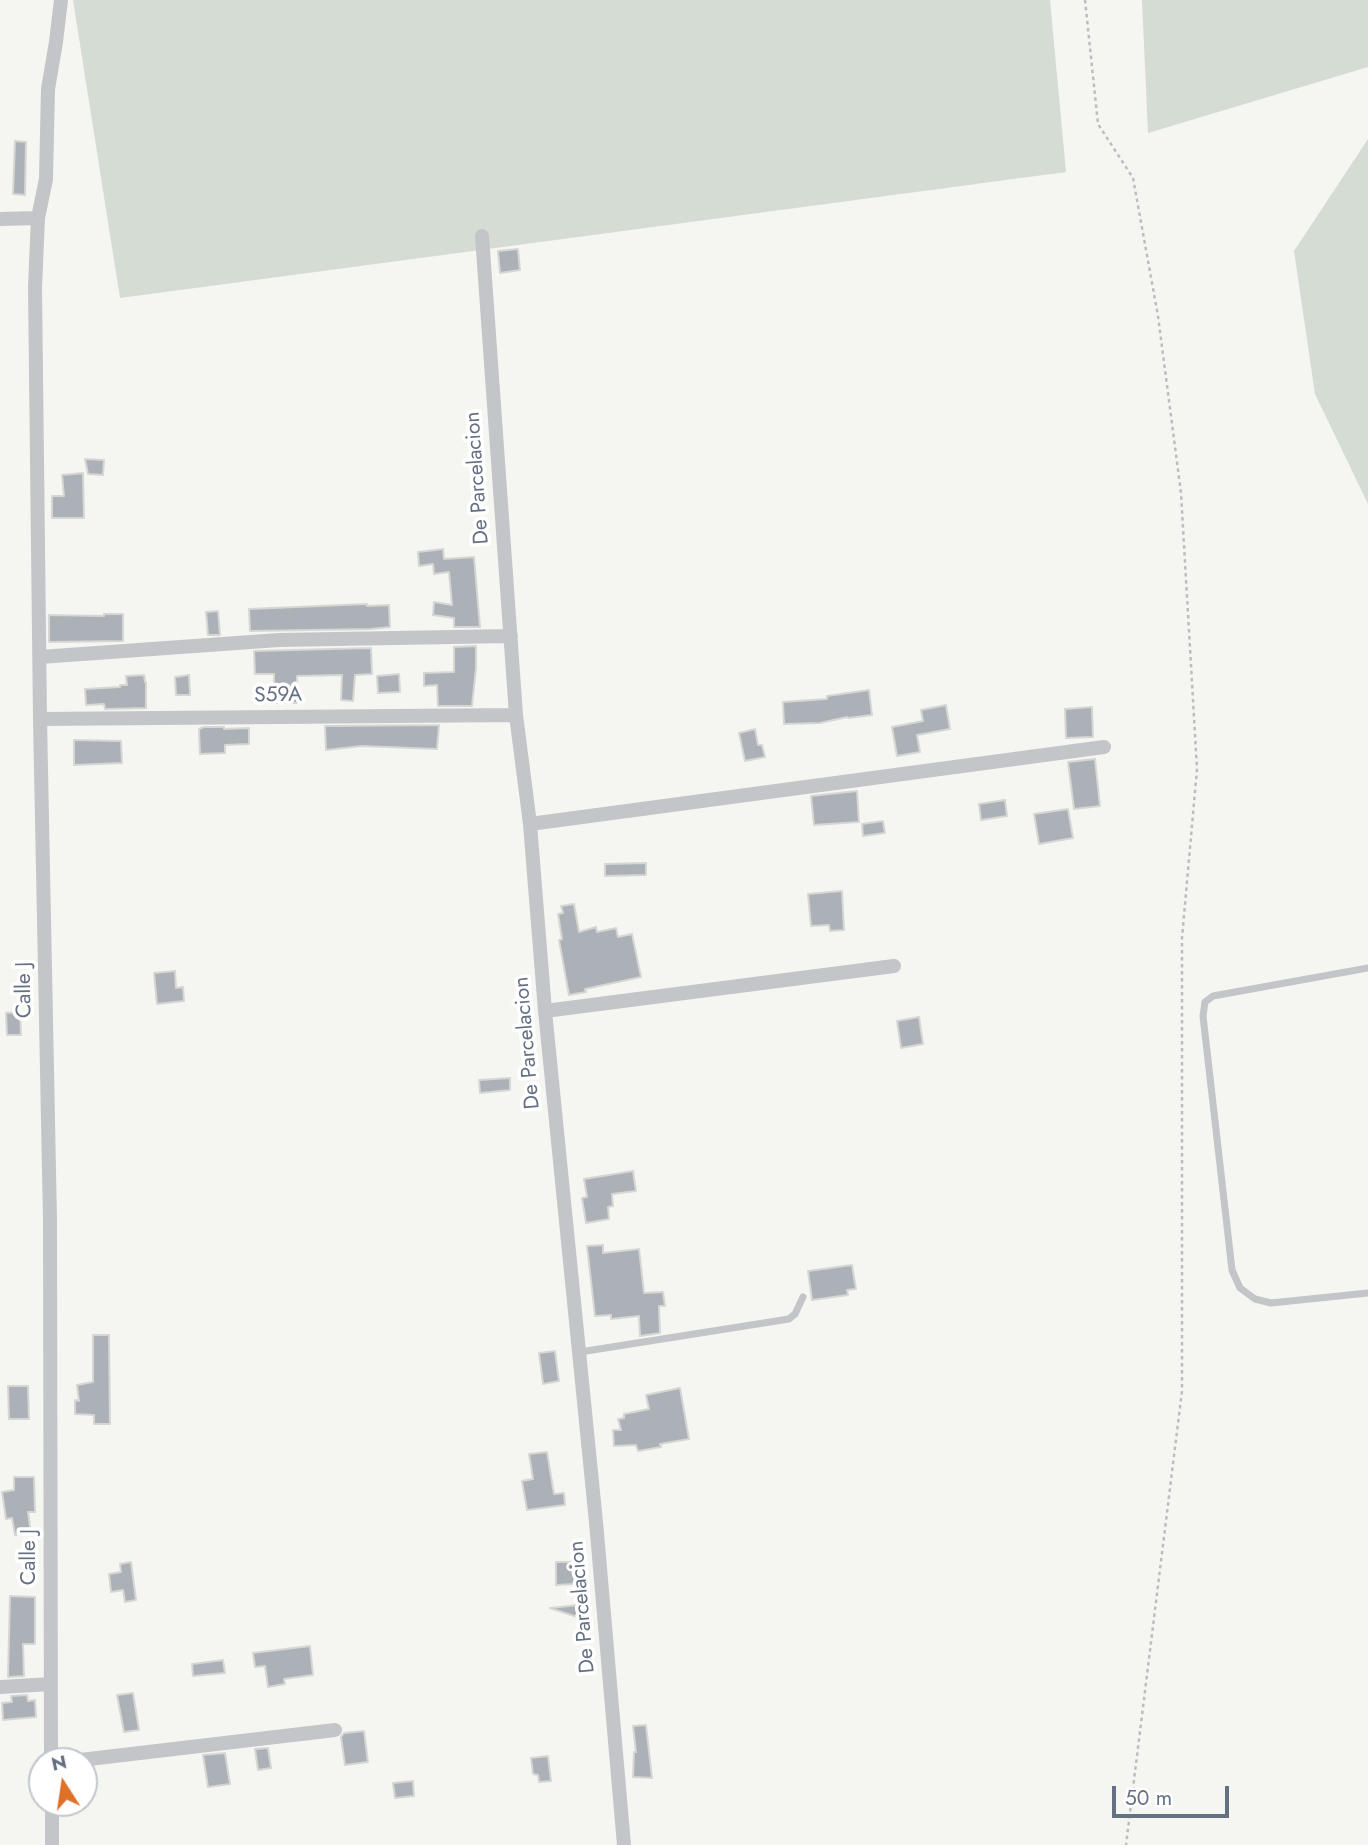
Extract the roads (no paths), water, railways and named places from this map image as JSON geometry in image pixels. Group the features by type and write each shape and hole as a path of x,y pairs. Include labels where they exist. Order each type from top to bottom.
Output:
{"street":[{"name":"Calle J","path":"51,1747 50,1220 35,287 38,218 46,178 48,89 61,0"},
{"path":"0,219 38,218"},
{"name":"De Parcelacion","path":"482,236 516,715 530,824 545,1011 580,1352 624,1845"},
{"path":"40,657 279,640 510,636"},
{"name":"S59A","path":"40,719 516,715"},
{"path":"530,824 1104,747"},
{"path":"545,1011 894,967"},
{"path":"0,1687 51,1684"},
{"path":"98,1758 335,1730"},
{"path":"52,1817 52,1845"}],"lane":[{"path":"1368,968 1213,996 1205,1002 1203,1016 1232,1270 1240,1287 1255,1299 1271,1303 1368,1293"},
{"path":"580,1352 789,1319 795,1314 803,1297"}]}
